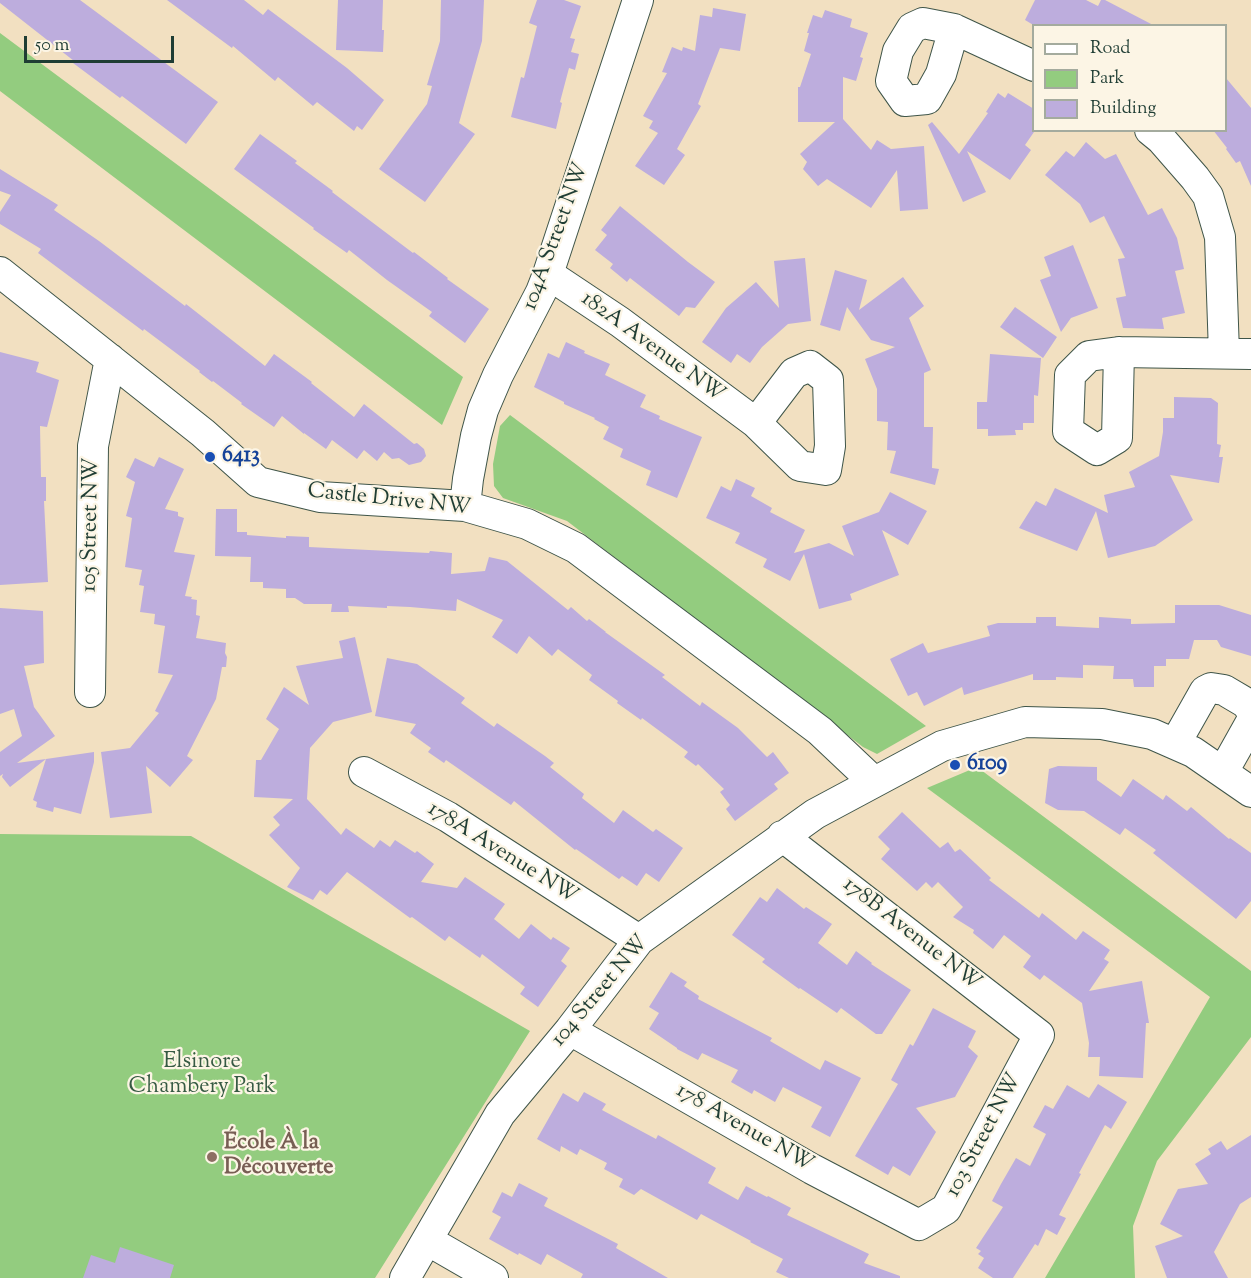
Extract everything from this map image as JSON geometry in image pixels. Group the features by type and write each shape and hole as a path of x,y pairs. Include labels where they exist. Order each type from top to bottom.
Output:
{"street":[{"name":"104A Street NW","path":"465,506 476,436 483,410 548,274 639,0"},
{"path":"954,29 1032,65"},
{"path":"1119,352 1237,354 1220,237 1208,196 1195,178 1152,132"},
{"name":"Castle Drive NW","path":"0,272 203,433 258,482 320,497 465,506 527,524 576,548 820,731 874,782"},
{"name":"182A Avenue NW","path":"548,274 620,322 756,423"},
{"name":"105 Street NW","path":"90,692 93,446 110,359"},
{"path":"1175,744 1205,691 1211,688 1224,690 1246,703 1251,710"},
{"name":"104 Street NW","path":"405,1278 500,1113 570,1030 639,940 814,814 942,746 1025,722 1102,724 1152,734 1193,752 1251,792"},
{"path":"1223,772 1251,722"},
{"name":"178A Avenue NW","path":"364,772 448,818 639,940"},
{"name":"178B Avenue NW","path":"782,836 1039,1035"},
{"name":"178 Avenue NW","path":"570,1030 812,1169 919,1225"},
{"name":"103 Street NW","path":"919,1225 946,1209 1039,1035"},
{"path":"427,1240 493,1278"}],"green space":[{"path":"0,33 463,377 442,425 0,91"},
{"path":"510,415 926,726 877,754 863,747 567,521 503,498 494,486 493,464 500,426"},
{"path":"977,767 1251,971 1251,1037 1157,1161 1133,1226 1135,1278 1045,1278 1210,997 927,788"},
{"name":"Elsinore Chambery Park","path":"0,834 191,836 530,1031 375,1278 0,1278"}],"building":[{"path":"0,0 80,0 218,102 186,144 73,63 74,61 0,3"},
{"path":"167,0 244,0 263,15 268,9 347,68 384,100 362,130 357,126 354,131 317,102 313,106 278,77 275,81 233,46 232,48"},
{"path":"338,0 383,0 383,52 336,50"},
{"path":"441,0 484,0 482,41 459,123 475,134 425,202 379,169 427,104 432,86 427,85 440,41"},
{"path":"537,0 564,0 581,6 570,38 575,39 571,52 579,54 575,70 569,68 556,129 511,117 537,26 529,23"},
{"path":"1035,0 1086,0 1098,6 1101,0 1105,0 1151,24 1032,24 1025,20"},
{"path":"713,8 746,14 740,51 720,48 698,104 701,106 677,149 685,155 664,185 635,166 658,133 649,128 653,121 643,116 667,73 662,72 672,47 682,51 683,47 695,51 700,15 712,17"},
{"path":"825,10 852,19 850,27 868,33 860,57 863,58 856,81 843,77 843,119 871,150 877,140 891,149 924,146 928,209 900,211 897,170 871,208 827,179 818,186 803,169 807,162 800,154 835,122 798,122 798,87 800,87 811,54 804,51 809,33 807,33 813,15 822,18"},
{"path":"1227,79 1251,108 1251,186 1240,161 1236,163 1215,132 1227,132"},
{"path":"998,93 1005,98 1008,93 1032,108 1032,132 1034,132 1025,145 1031,150 1010,180 967,151 986,192 963,202 928,125 932,122 959,154 988,113 986,112"},
{"path":"260,134 297,161 295,163 332,192 489,309 465,343 429,316 432,312 349,250 347,253 313,229 234,169"},
{"path":"1086,142 1105,159 1116,154 1148,215 1162,208 1177,238 1184,269 1175,271 1185,313 1162,318 1164,329 1123,328 1116,298 1126,296 1118,259 1125,258 1104,216 1090,223 1080,204 1045,175 1066,151 1074,157"},
{"path":"0,169 58,205 54,210 185,306 186,304 265,366 274,354 354,417 364,404 414,444 417,443 424,449 426,456 421,462 409,465 399,458 392,459 384,452 377,461 364,450 357,459 332,440 326,449 282,416 274,427 38,253 41,249 0,224 0,212 11,195 0,191"},
{"path":"620,206 715,282 695,308 686,307 679,316 630,278 627,282 610,268 613,264 595,250 607,235 601,230"},
{"path":"1073,245 1098,308 1071,318 1061,332 1040,280 1051,276 1044,257"},
{"path":"805,258 811,321 788,324 762,347 750,363 737,354 731,363 702,342 726,308 756,282 779,308 774,261"},
{"path":"835,270 867,280 859,310 903,277 924,306 909,318 931,370 924,373 924,427 933,427 932,468 939,469 935,485 890,473 896,451 887,450 888,422 877,421 877,389 865,359 895,347 871,340 847,307 840,331 820,325"},
{"path":"1015,307 1057,337 1043,358 1000,327"},
{"path":"566,342 610,364 605,375 646,395 640,407 660,416 659,419 702,437 677,498 646,485 651,471 620,457 623,449 603,439 609,427 534,387 548,353 559,358"},
{"path":"0,352 39,362 36,372 59,380 47,427 40,426 41,477 46,477 46,501 44,501 48,582 0,585"},
{"path":"990,354 1041,358 1038,396 1034,395 1034,423 1023,423 1023,430 1015,430 1016,435 988,436 988,429 977,429 977,402 987,402"},
{"path":"1174,397 1211,398 1218,403 1217,444 1221,445 1219,457 1223,457 1219,483 1170,475 1193,520 1155,546 1108,558 1096,511 1077,551 1019,528 1036,501 1046,506 1055,488 1108,513 1104,495 1135,487 1129,472 1159,456 1163,418 1174,418"},
{"path":"159,457 184,469 165,509 178,512 178,516 184,518 174,552 195,555 185,596 197,600 196,615 200,616 196,638 226,643 226,667 222,667 216,699 187,756 193,760 170,787 146,766 152,813 110,818 101,752 130,748 159,713 155,711 173,675 158,673 165,626 154,624 155,614 140,612 144,586 139,585 142,570 125,567 132,518 126,516 135,482 126,477 135,458 154,467"},
{"path":"736,479 755,488 751,496 772,508 770,512 805,530 794,553 829,543 854,556 842,526 879,512 890,492 927,511 908,545 882,530 899,575 850,594 852,600 819,609 804,554 790,581 763,567 767,559 735,543 740,533 706,518 721,486 731,491"},
{"path":"216,509 237,509 237,532 286,538 286,536 309,537 309,547 452,553 451,574 485,571 489,557 507,561 568,610 571,607 587,621 589,619 665,675 662,677 700,706 702,702 738,728 767,757 773,752 789,773 774,784 778,789 735,821 726,809 730,805 720,792 724,789 698,764 696,766 684,757 688,752 642,718 641,720 617,703 618,701 589,680 592,675 558,649 552,656 529,636 517,654 492,637 503,620 457,599 456,611 410,607 348,606 349,612 331,612 332,604 304,604 295,598 286,598 286,589 263,588 263,582 250,582 251,557 215,556"},
{"path":"1175,605 1219,605 1251,615 1251,656 1221,647 1217,640 1194,640 1189,659 1166,659 1166,666 1154,666 1154,687 1134,687 1133,679 1113,679 1114,666 1083,665 1083,678 1056,677 1056,680 1033,680 1033,674 964,695 962,687 924,706 917,692 908,696 890,659 923,643 928,653 990,636 987,626 998,623 1036,623 1036,617 1056,617 1056,626 1099,628 1099,617 1131,619 1131,624 1175,623"},
{"path":"0,608 43,611 44,663 24,666 34,707 55,736 17,763 46,759 10,787 2,777 3,774 0,776 0,752 22,736 14,709 0,714"},
{"path":"355,637 372,712 333,722 310,748 307,799 341,835 346,828 374,848 380,840 390,847 395,840 415,853 417,851 434,864 421,882 457,888 465,877 505,904 494,919 519,939 531,924 551,940 553,937 570,948 561,961 567,966 538,1007 520,994 525,987 482,954 480,958 449,936 445,941 347,872 327,895 320,890 313,900 287,887 300,868 269,835 280,825 273,817 293,799 254,797 256,760 261,760 279,729 266,719 284,687 309,705 296,666 343,658 339,641"},
{"path":"387,658 417,664 465,698 461,703 494,727 497,723 545,756 554,763 550,767 584,794 582,798 614,823 623,810 653,832 656,829 683,848 659,882 646,873 637,886 622,876 619,879 575,850 514,801 511,805 446,760 444,763 428,752 431,748 410,733 416,724 375,716"},
{"path":"94,752 94,762 81,814 54,807 53,812 36,807 37,802 33,800 46,759"},
{"path":"1058,766 1097,767 1097,780 1121,797 1133,779 1163,800 1166,795 1187,811 1191,807 1229,839 1251,853 1251,901 1236,919 1153,853 1156,850 1125,828 1120,835 1084,811 1058,810 1045,803 1049,769"},
{"path":"902,812 940,848 948,842 955,852 960,849 991,878 989,880 1039,918 1042,913 1076,940 1083,931 1110,950 1104,959 1109,962 1089,991 1142,981 1149,1023 1146,1023 1143,1078 1099,1076 1100,1057 1088,1057 1089,1043 1082,1003 1044,975 1040,980 1023,967 1031,956 1004,935 993,949 973,933 974,930 953,917 963,907 938,882 932,888 926,882 917,891 881,859 890,849 878,837"},
{"path":"777,888 804,909 806,907 832,924 818,943 847,965 856,951 871,964 911,990 882,1034 876,1034 841,1008 837,1013 799,989 762,962 765,959 732,935 760,897 767,902"},
{"path":"671,972 687,982 684,986 699,996 698,999 772,1038 770,1041 820,1070 825,1060 861,1078 830,1137 811,1127 822,1107 783,1087 775,1102 754,1090 752,1094 731,1082 738,1070 702,1053 698,1060 677,1049 649,1029 659,1013 649,1007"},
{"path":"933,1008 976,1031 968,1047 978,1056 955,1097 916,1108 936,1132 910,1176 893,1166 888,1175 855,1156 898,1084 891,1080 910,1044 913,1046"},
{"path":"1098,1084 1127,1102 1111,1129 1105,1125 1079,1173 1081,1174 1059,1215 1066,1218 1057,1235 1046,1229 1038,1246 1035,1244 1013,1278 993,1278 978,1268 984,1258 978,1254 981,1251 976,1248 1003,1207 992,1201 1001,1184 1016,1158 1030,1166 1046,1134 1033,1127 1045,1105 1053,1109 1067,1085 1089,1098"},
{"path":"584,1092 606,1104 602,1110 656,1139 658,1135 716,1168 708,1183 738,1200 746,1186 768,1196 791,1208 787,1215 869,1254 864,1263 900,1276 900,1278 789,1278 776,1272 783,1259 751,1241 701,1214 697,1220 641,1189 634,1195 619,1187 623,1179 604,1169 607,1163 580,1149 577,1155 561,1146 560,1152 537,1139 563,1093 578,1102"},
{"path":"1251,1135 1251,1197 1240,1204 1214,1252 1228,1278 1167,1278 1155,1246 1183,1236 1160,1224 1178,1189 1208,1184 1195,1164 1211,1154 1208,1149 1221,1141 1227,1150"},
{"path":"519,1183 548,1198 544,1206 618,1244 616,1248 668,1278 581,1278 583,1274 547,1254 541,1265 489,1239 501,1217 492,1212 502,1192 512,1197"},
{"path":"120,1247 174,1265 170,1278 83,1278 91,1255 115,1263"}],"place":[{"name":"6413","path":"210,457"},
{"name":"6109","path":"955,765"},
{"name":"École À la Découverte","path":"212,1157"}]}
